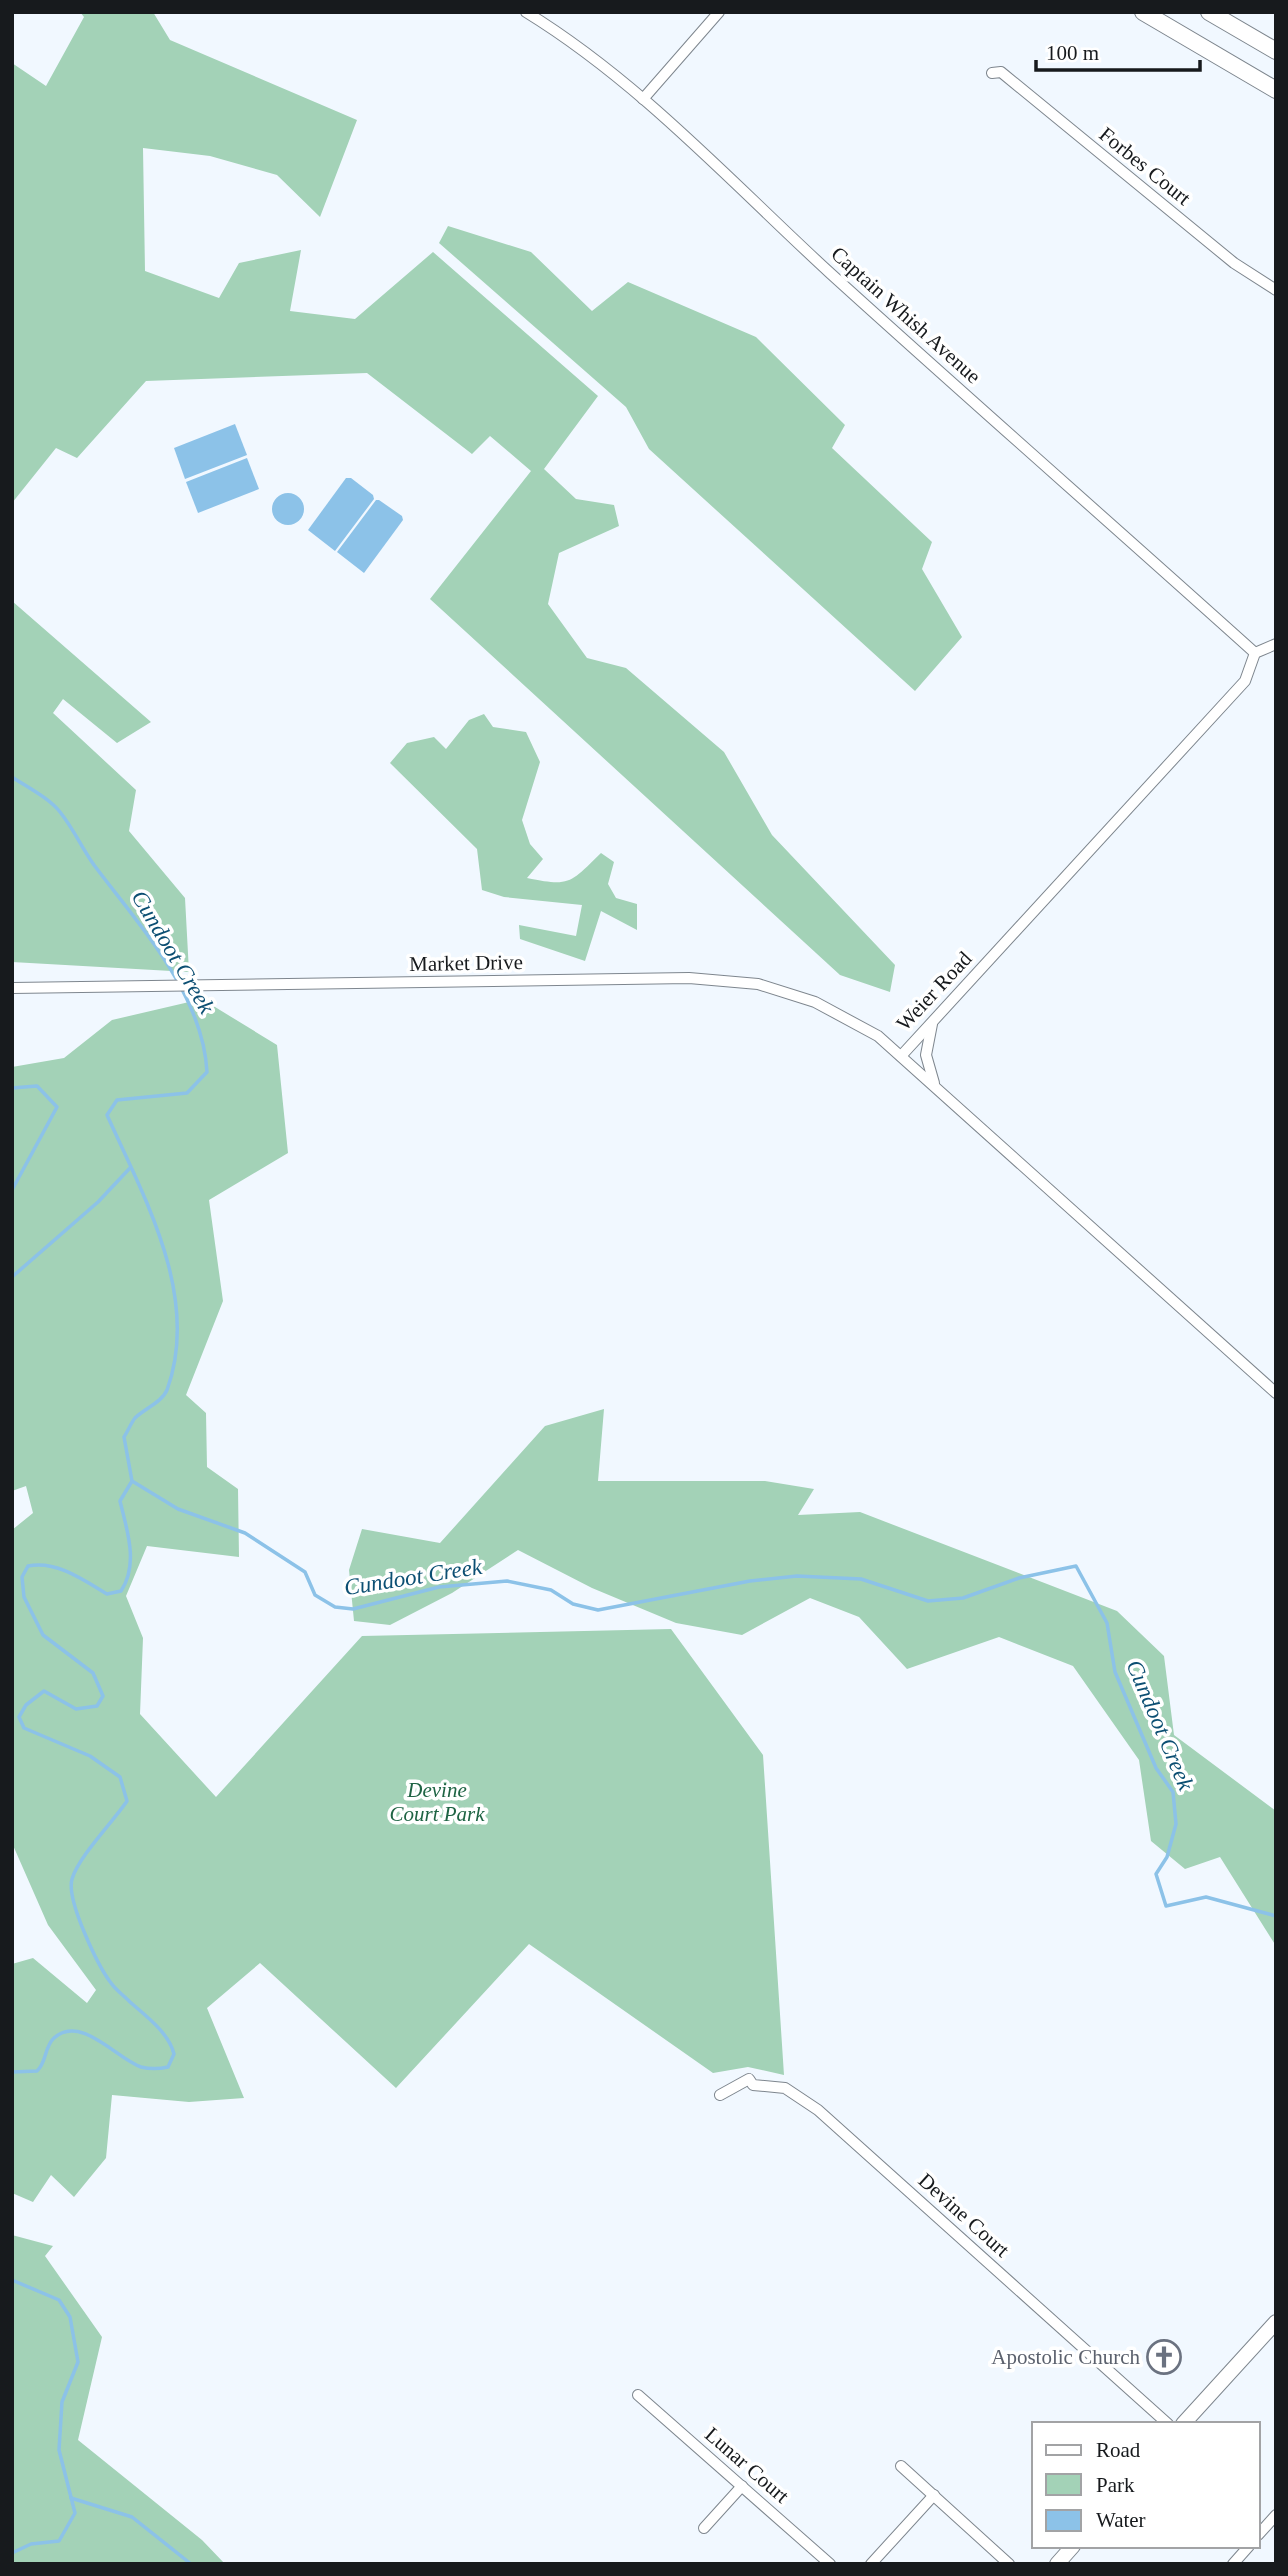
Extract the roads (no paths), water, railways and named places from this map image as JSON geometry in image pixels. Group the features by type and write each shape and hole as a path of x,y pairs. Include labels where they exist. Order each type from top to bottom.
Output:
{"highway":[{"path":"1143,12 1276,90"},
{"path":"1209,12 1276,51"}],"main road":[{"path":"1185,2422 1276,2322"},
{"path":"1057,2564 1071,2548"}],"street":[{"name":"Captain Whish Avenue","path":"526,12 577,43 643,99 830,272 1255,653"},
{"path":"643,99 719,12"},
{"name":"Forbes Court","path":"992,73 1001,72 1234,263 1276,290"},
{"path":"1255,653 1276,644"},
{"name":"Weier Road","path":"1255,653 1245,681 901,1056 1276,1393"},
{"name":"Market Drive","path":"12,988 690,978 758,984 815,1002 878,1036 901,1056"},
{"path":"933,1022 926,1055 936,1087"},
{"name":"Devine Court","path":"720,2095 749,2079 753,2085 785,2088 818,2110 1166,2422"},
{"name":"Lunar Court","path":"638,2395 830,2564"},
{"path":"901,2466 1009,2564"},
{"path":"704,2528 742,2486"},
{"path":"870,2564 934,2496"},
{"path":"1260,2533 1276,2515"},
{"path":"1233,2564 1247,2548"}],"water":[{"path":"235,424 247,455 185,479 174,448"},
{"path":"247,458 259,489 198,513 186,482"},
{"path":"346,478 351,478 373,495 374,499 335,551 308,530"},
{"path":"288,493 299,498 304,509 299,520 288,525 277,520 272,509 277,498"},
{"path":"376,500 402,516 403,520 364,573 337,552"}],"waterway":[{"name":"Cundoot Creek","path":"12,777 50,802 65,818 94,865 166,962 194,1015 203,1043 207,1072 187,1093 117,1100 107,1115 137,1179 164,1248 173,1284 177,1319 176,1355 167,1390 135,1418 124,1437 132,1481 178,1509 245,1533 305,1572 315,1595 335,1607 353,1609 439,1587 507,1581 551,1590 573,1604 598,1610 750,1581 797,1576 861,1579 928,1601 963,1598 1019,1578 1076,1566 1107,1623 1115,1672 1156,1768 1173,1792 1176,1824 1167,1857 1156,1874 1166,1906 1206,1897 1276,1916"},
{"path":"12,1088 37,1086 57,1107 12,1190"},
{"path":"12,1277 98,1202 130,1168"},
{"path":"12,2072 37,2071 51,2042 65,2032 76,2031 99,2040 144,2068 168,2067 174,2054 162,2032 118,1991 105,1975 78,1917 71,1889 76,1870 127,1801 120,1777 90,1756 24,1728 19,1717 26,1705 44,1691 76,1709 97,1706 103,1696 93,1673 43,1635 24,1597 22,1577 28,1566 49,1566 69,1572 107,1594 121,1591 129,1570 130,1547 120,1501 132,1481"},
{"path":"12,2280 59,2300 70,2317 78,2362 62,2402 59,2450 75,2513 59,2541 31,2544 12,2553"},
{"path":"71,2498 132,2517 191,2564"}],"place":[{"name":"Apostolic Church","path":"1164,2357"}],"park label":[{"name":"Devine Court Park","path":"437,1802"}]}
